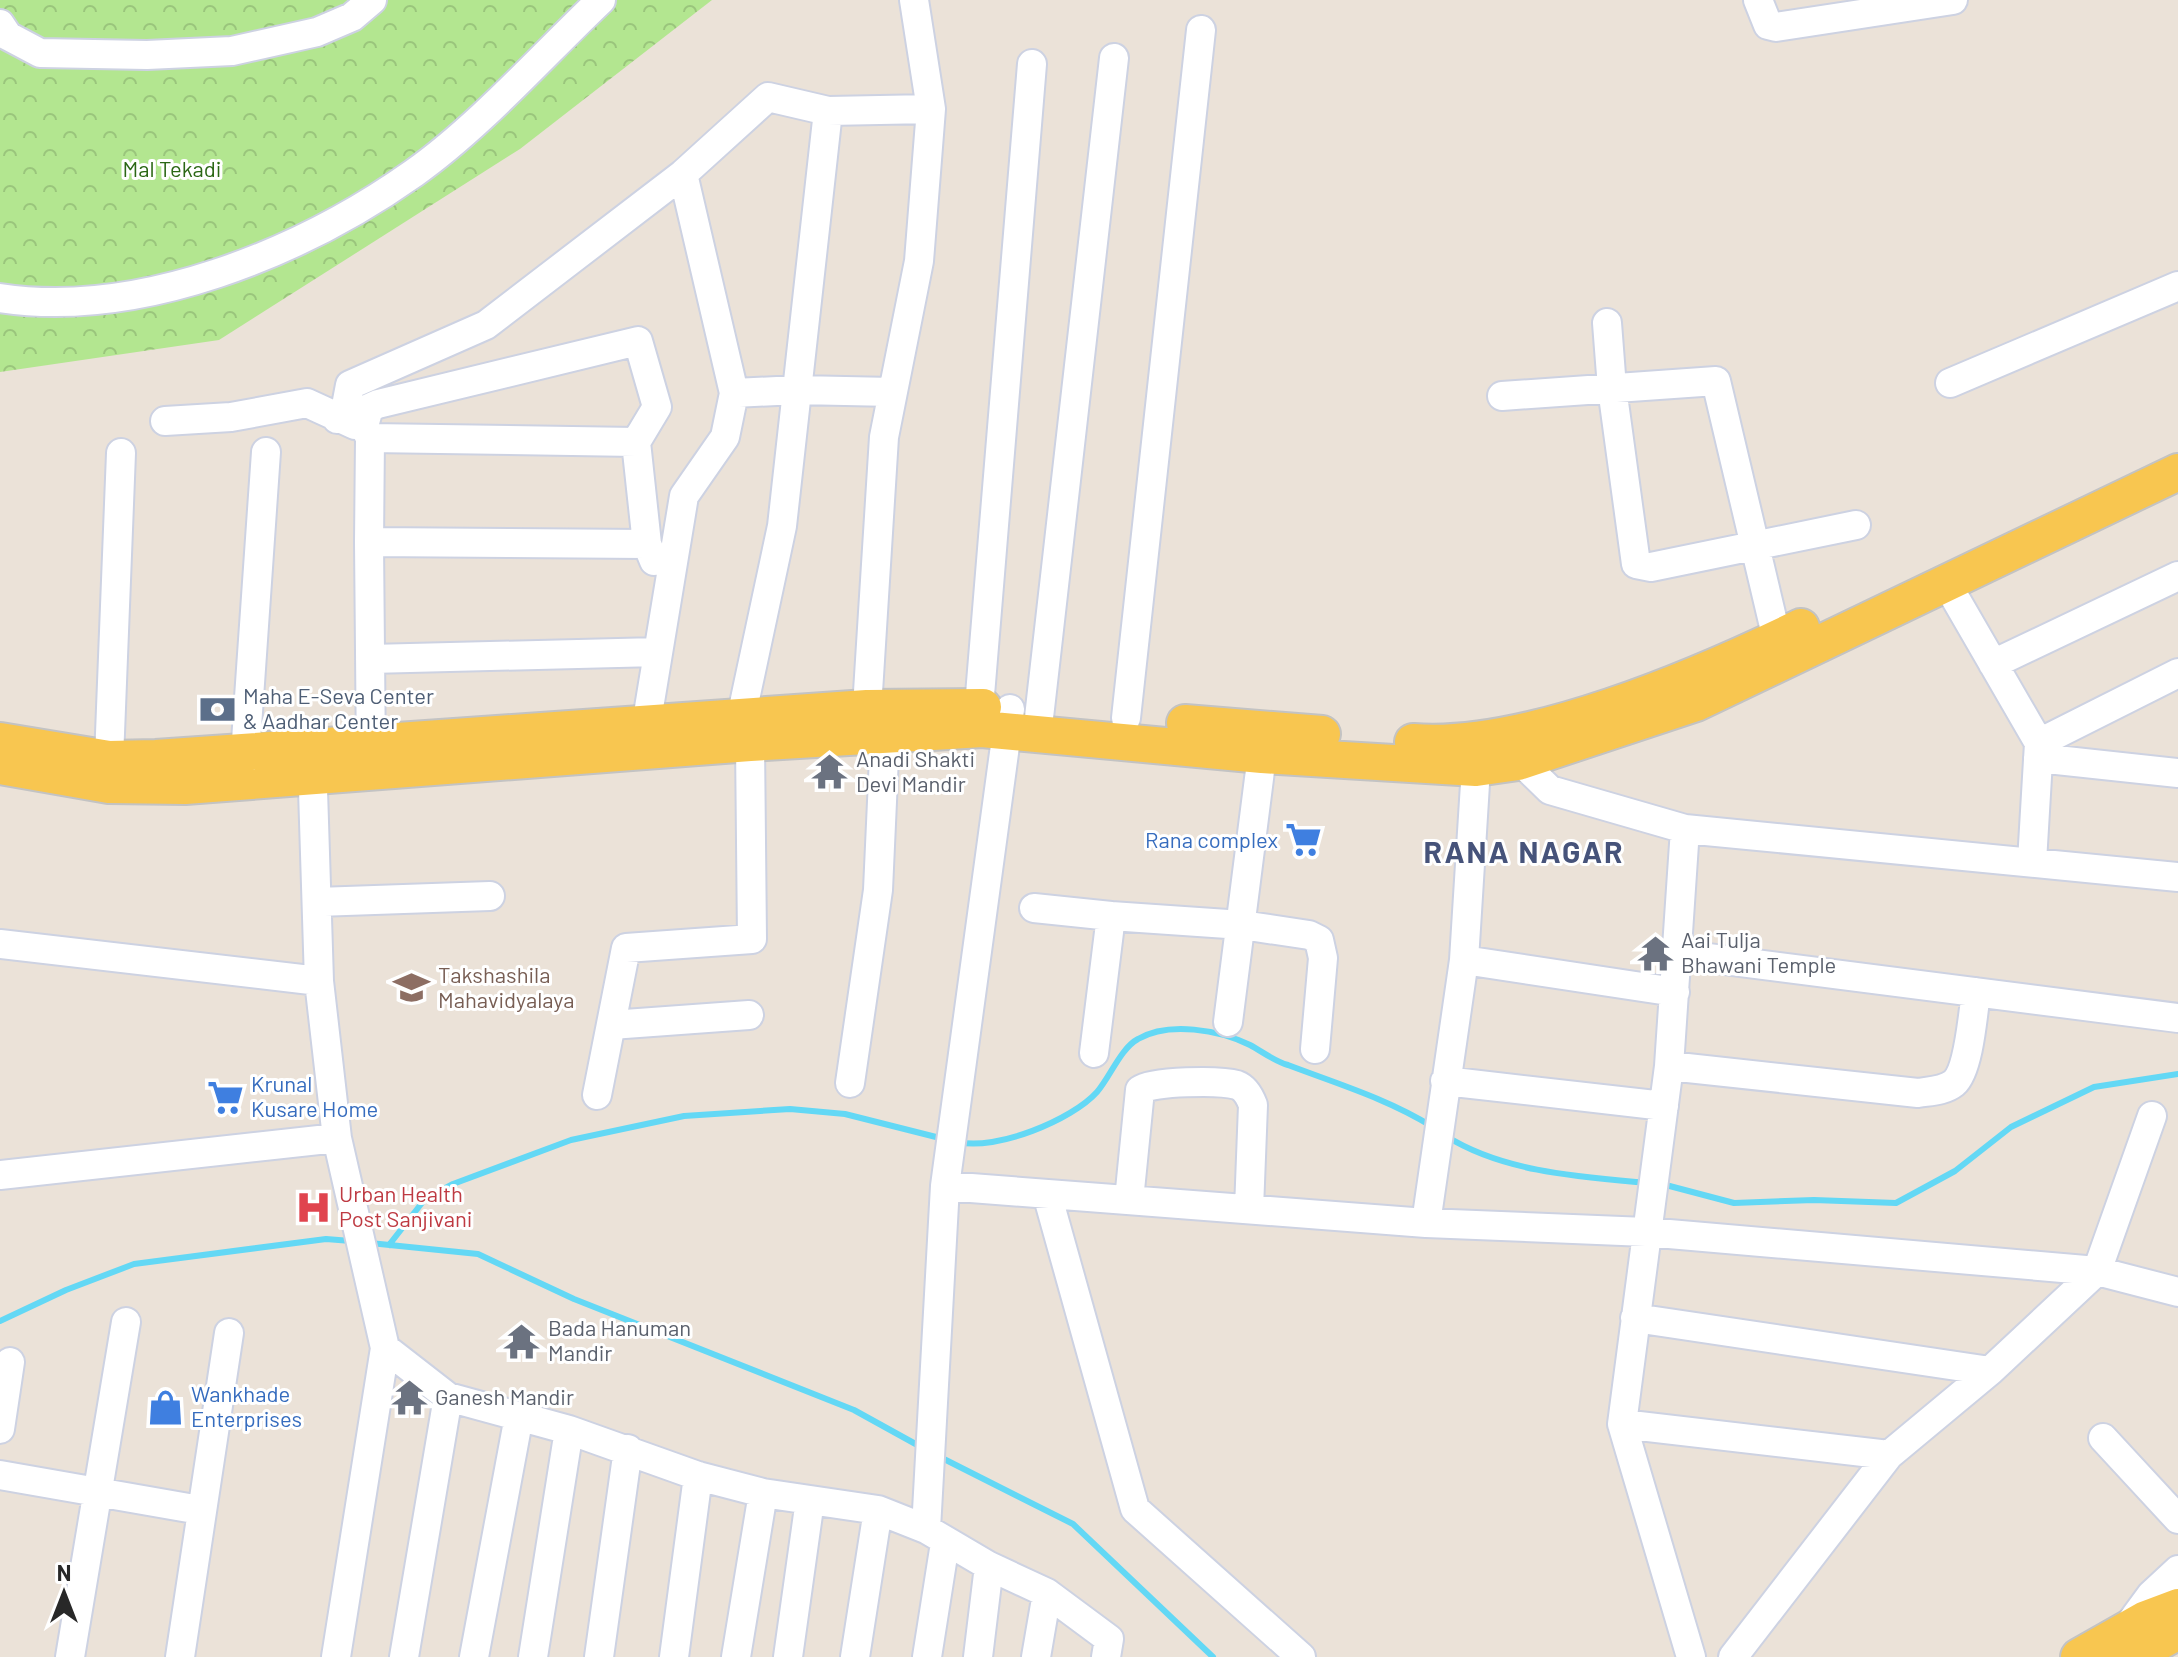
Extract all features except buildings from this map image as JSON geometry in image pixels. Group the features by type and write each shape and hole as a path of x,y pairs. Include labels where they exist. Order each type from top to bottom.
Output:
{"main road":[{"path":"1014,719 1262,755 1476,768 1509,750 1613,705 1777,639 2178,445"},
{"path":"0,741 109,759 244,767 876,722 1126,718 1509,750 1696,703 2178,472"},
{"path":"371,758 646,726 745,730"},
{"path":"0,766 109,785 185,786 244,767"},
{"path":"2125,1648 2178,1607"},
{"path":"2079,1657 2125,1648 2178,1631"}],"street":[{"path":"0,13 3,0"},
{"path":"0,24 8,36 40,53 147,55 232,51 317,32 352,17 372,0"},
{"path":"0,298 33,303 93,300 183,286 291,242 368,202 416,171 601,0"},
{"path":"850,1083 878,890 876,722 884,437 919,261 931,109 914,0"},
{"path":"1758,0 1768,25 1776,27 1953,0"},
{"path":"1126,718 1201,30"},
{"path":"927,1657 936,1536 931,1458 947,1176 1114,58"},
{"path":"1014,719 1032,64"},
{"path":"371,758 369,542 354,383 486,325 683,174 768,97 828,111 931,109"},
{"path":"597,1095 626,948 752,939 745,730 782,526 828,111"},
{"path":"646,726 684,496 725,437 734,393 683,174"},
{"path":"1950,383 2178,286"},
{"path":"1607,323 1612,388 1636,564 1651,567 1856,525"},
{"path":"357,428 369,408 378,404 638,341 657,407 636,442 647,544 666,595"},
{"path":"1502,396 1716,381 1777,639"},
{"path":"734,393 797,390 893,392"},
{"path":"165,421 231,417 298,403 315,406 357,428 636,442"},
{"path":"244,767 266,452"},
{"path":"109,759 121,453"},
{"path":"369,542 647,544"},
{"path":"1993,664 2178,576"},
{"path":"1947,584 2038,751 2032,862"},
{"path":"370,659 658,652"},
{"path":"2038,751 2174,677"},
{"path":"1509,750 1550,790 1685,829 2178,877"},
{"path":"2038,751 2178,773"},
{"path":"1228,1022 1262,755"},
{"path":"312,762 319,981 337,1138 385,1348 336,1657"},
{"path":"1426,1223 1464,960 1476,768"},
{"path":"1685,829 1669,1066 1622,1424 1691,1657"},
{"path":"317,902 490,896"},
{"path":"1034,908 1242,925 1309,935 1319,940 1323,958 1315,1049"},
{"path":"1094,1053 1111,916"},
{"path":"0,944 319,981"},
{"path":"1677,954 2178,1018"},
{"path":"1464,960 1675,992"},
{"path":"1669,1066 1918,1093 1942,1089 1956,1081 1963,1066 1976,992"},
{"path":"611,1025 749,1015"},
{"path":"1445,1081 1664,1106"},
{"path":"1129,1200 1140,1090 1156,1083 1236,1085 1250,1096 1253,1105 1249,1209"},
{"path":"1733,1657 1889,1455 1990,1371 2097,1271 2152,1116"},
{"path":"0,1175 337,1138"},
{"path":"947,1176 1047,1194 1426,1223 1646,1232 2097,1271 2178,1292"},
{"path":"1047,1194 1135,1509 1301,1657"},
{"path":"1635,1318 1990,1371"},
{"path":"70,1657 126,1322"},
{"path":"180,1657 229,1333"},
{"path":"385,1348 448,1397 569,1430 698,1476 763,1493 878,1510 1047,1593 1109,1639 1106,1657"},
{"path":"0,1429 10,1362"},
{"path":"404,1657 448,1397"},
{"path":"474,1657 519,1416"},
{"path":"1622,1424 1889,1455"},
{"path":"533,1657 569,1430"},
{"path":"2103,1438 2178,1519"},
{"path":"599,1657 628,1449"},
{"path":"0,1475 200,1510"},
{"path":"674,1657 698,1476"},
{"path":"736,1657 763,1493"},
{"path":"788,1657 810,1500"},
{"path":"855,1657 878,1510"},
{"path":"978,1657 989,1566"},
{"path":"2125,1648 2151,1595 2178,1570"},
{"path":"1036,1657 1047,1593"}],"green space":[{"name":"Mal Tekadi","path":"0,0 712,0 520,149 219,340 0,372"}],"waterway":[{"path":"958,1142 974,1144 1012,1138 1070,1113 1097,1092 1132,1043 1150,1033 1179,1029 1209,1032 1238,1040 1273,1059 1381,1100 1433,1127"},
{"path":"1662,1184 1734,1203 1814,1200 1896,1203 1955,1171 2011,1127 2094,1087 2178,1074"},
{"path":"389,1245 425,1199 453,1184 571,1140 684,1116 790,1109 845,1114 944,1139"},
{"path":"1446,1136 1492,1158 1517,1165 1569,1175 1647,1183"},
{"path":"0,1321 66,1290 134,1264 326,1239 351,1241"},
{"path":"370,1243 478,1254 574,1299 854,1410 921,1447"},
{"path":"938,1456 1073,1524 1213,1657"}],"place":[{"name":"Maha E-Seva Center & Aadhar Center","path":"217,709"},
{"name":"Anadi Shakti Devi Mandir","path":"830,772"},
{"name":"Rana complex","path":"1304,840"},
{"name":"Aai Tulja Bhawani Temple","path":"1655,953"},
{"name":"Takshashila Mahavidyalaya","path":"412,988"},
{"name":"Krunal Kusare Home","path":"225,1097"},
{"name":"Urban Health Post Sanjivani","path":"313,1207"},
{"name":"Bada Hanuman Mandir","path":"522,1341"},
{"name":"Ganesh Mandir","path":"409,1397"},
{"name":"Wankhade Enterprises","path":"165,1407"}],"district":[{"name":"RANA NAGAR","path":"1524,853"}]}
